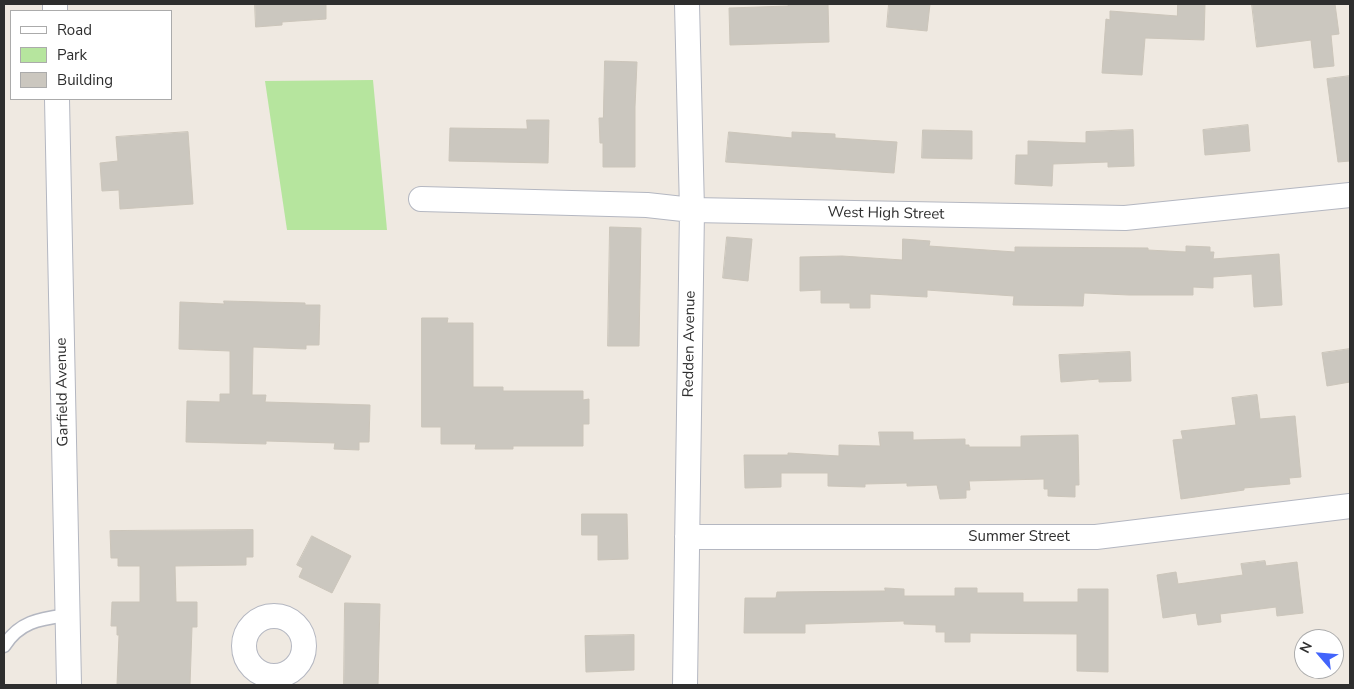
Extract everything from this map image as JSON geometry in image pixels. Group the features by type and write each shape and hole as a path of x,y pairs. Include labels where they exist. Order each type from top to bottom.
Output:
{"street":[{"name":"Redden Avenue","path":"686,685 692,210 687,4"},
{"name":"Garfield Avenue","path":"57,100 69,685"},
{"name":"West High Street","path":"421,199 647,205 692,210 1125,218 1350,195"},
{"name":"Summer Street","path":"687,537 1096,537 1350,506"}],"lane":[{"path":"4,646 14,631 38,619 68,614"}],"green space":[{"path":"373,80 387,230 287,230 265,81"}],"building":[{"path":"255,4 326,4 326,19 282,22 282,25 256,27"},
{"path":"788,4 828,4 829,42 730,45 729,8 788,6"},
{"path":"889,4 930,4 927,31 887,27"},
{"path":"1178,4 1205,4 1204,40 1145,38 1142,75 1102,73 1106,19 1110,20 1110,11 1177,16"},
{"path":"1252,4 1335,4 1339,34 1331,35 1334,66 1314,68 1311,40 1257,47"},
{"path":"605,61 637,62 635,167 603,167 603,143 600,143 599,118 603,118"},
{"path":"1350,76 1350,161 1338,162 1327,79"},
{"path":"527,120 549,120 548,163 449,161 450,128 527,129"},
{"path":"1248,125 1250,151 1205,155 1203,130"},
{"path":"923,130 972,131 972,159 922,158"},
{"path":"1133,130 1134,166 1108,167 1108,162 1053,164 1052,186 1015,184 1016,155 1028,155 1028,141 1086,143 1086,132"},
{"path":"188,132 193,204 120,209 119,190 102,191 100,163 118,161 116,137"},
{"path":"729,132 792,138 792,132 835,134 835,138 897,142 894,173 726,162"},
{"path":"610,227 641,228 639,346 608,346"},
{"path":"727,237 752,239 748,281 723,278"},
{"path":"903,239 930,241 929,246 1015,252 1015,247 1148,248 1148,250 1186,252 1186,246 1210,247 1210,252 1214,252 1213,259 1279,254 1282,305 1254,307 1252,274 1213,277 1213,288 1193,287 1193,295 1084,293 1083,306 1013,305 1014,296 927,290 927,297 870,294 870,308 850,308 850,303 821,303 821,290 800,291 800,257 842,256 902,260"},
{"path":"224,301 320,305 319,345 306,345 306,349 253,347 252,395 266,395 265,402 370,405 369,442 359,442 359,450 334,449 335,443 266,441 266,444 186,442 187,401 220,402 220,394 230,394 230,351 179,349 180,302 224,304"},
{"path":"422,318 448,318 447,323 473,323 473,387 503,387 503,391 583,391 583,400 589,399 589,424 583,424 583,446 513,446 513,449 475,449 476,444 441,444 441,427 422,427"},
{"path":"1350,349 1350,382 1327,386 1322,353"},
{"path":"1130,352 1131,381 1099,382 1099,379 1061,382 1059,355"},
{"path":"1257,395 1260,419 1295,416 1301,477 1289,478 1290,484 1244,488 1244,490 1181,499 1173,440 1183,439 1181,431 1236,425 1232,398"},
{"path":"879,432 913,432 913,440 965,439 965,445 969,445 969,447 1021,447 1021,436 1078,435 1079,485 1075,485 1075,497 1048,496 1048,489 1044,489 1044,479 969,481 970,490 966,490 966,498 940,499 937,485 907,486 907,483 865,484 865,487 828,486 828,473 781,473 781,487 745,488 744,455 788,455 788,453 839,456 839,445 880,446"},
{"path":"582,514 627,514 628,559 598,560 598,535 582,535"},
{"path":"253,530 253,557 246,557 246,565 175,566 176,602 197,602 197,627 192,627 190,685 117,685 119,635 117,635 117,626 111,626 112,602 140,602 140,566 118,566 118,558 111,558 110,531"},
{"path":"312,536 351,556 332,593 299,577 303,568 297,565"},
{"path":"1265,561 1266,566 1297,562 1303,613 1277,616 1276,607 1220,614 1221,622 1198,625 1196,613 1163,618 1157,575 1176,572 1178,584 1243,575 1241,564"},
{"path":"885,588 904,589 904,596 955,596 955,588 977,588 977,593 1023,593 1023,602 1078,602 1078,589 1108,589 1108,672 1077,671 1077,634 970,633 970,642 945,642 945,632 936,632 936,625 904,624 904,621 805,624 805,633 744,633 745,598 776,598 777,592 885,591"},
{"path":"345,603 380,604 378,685 344,685"},
{"path":"634,635 634,670 586,672 585,636"}]}
